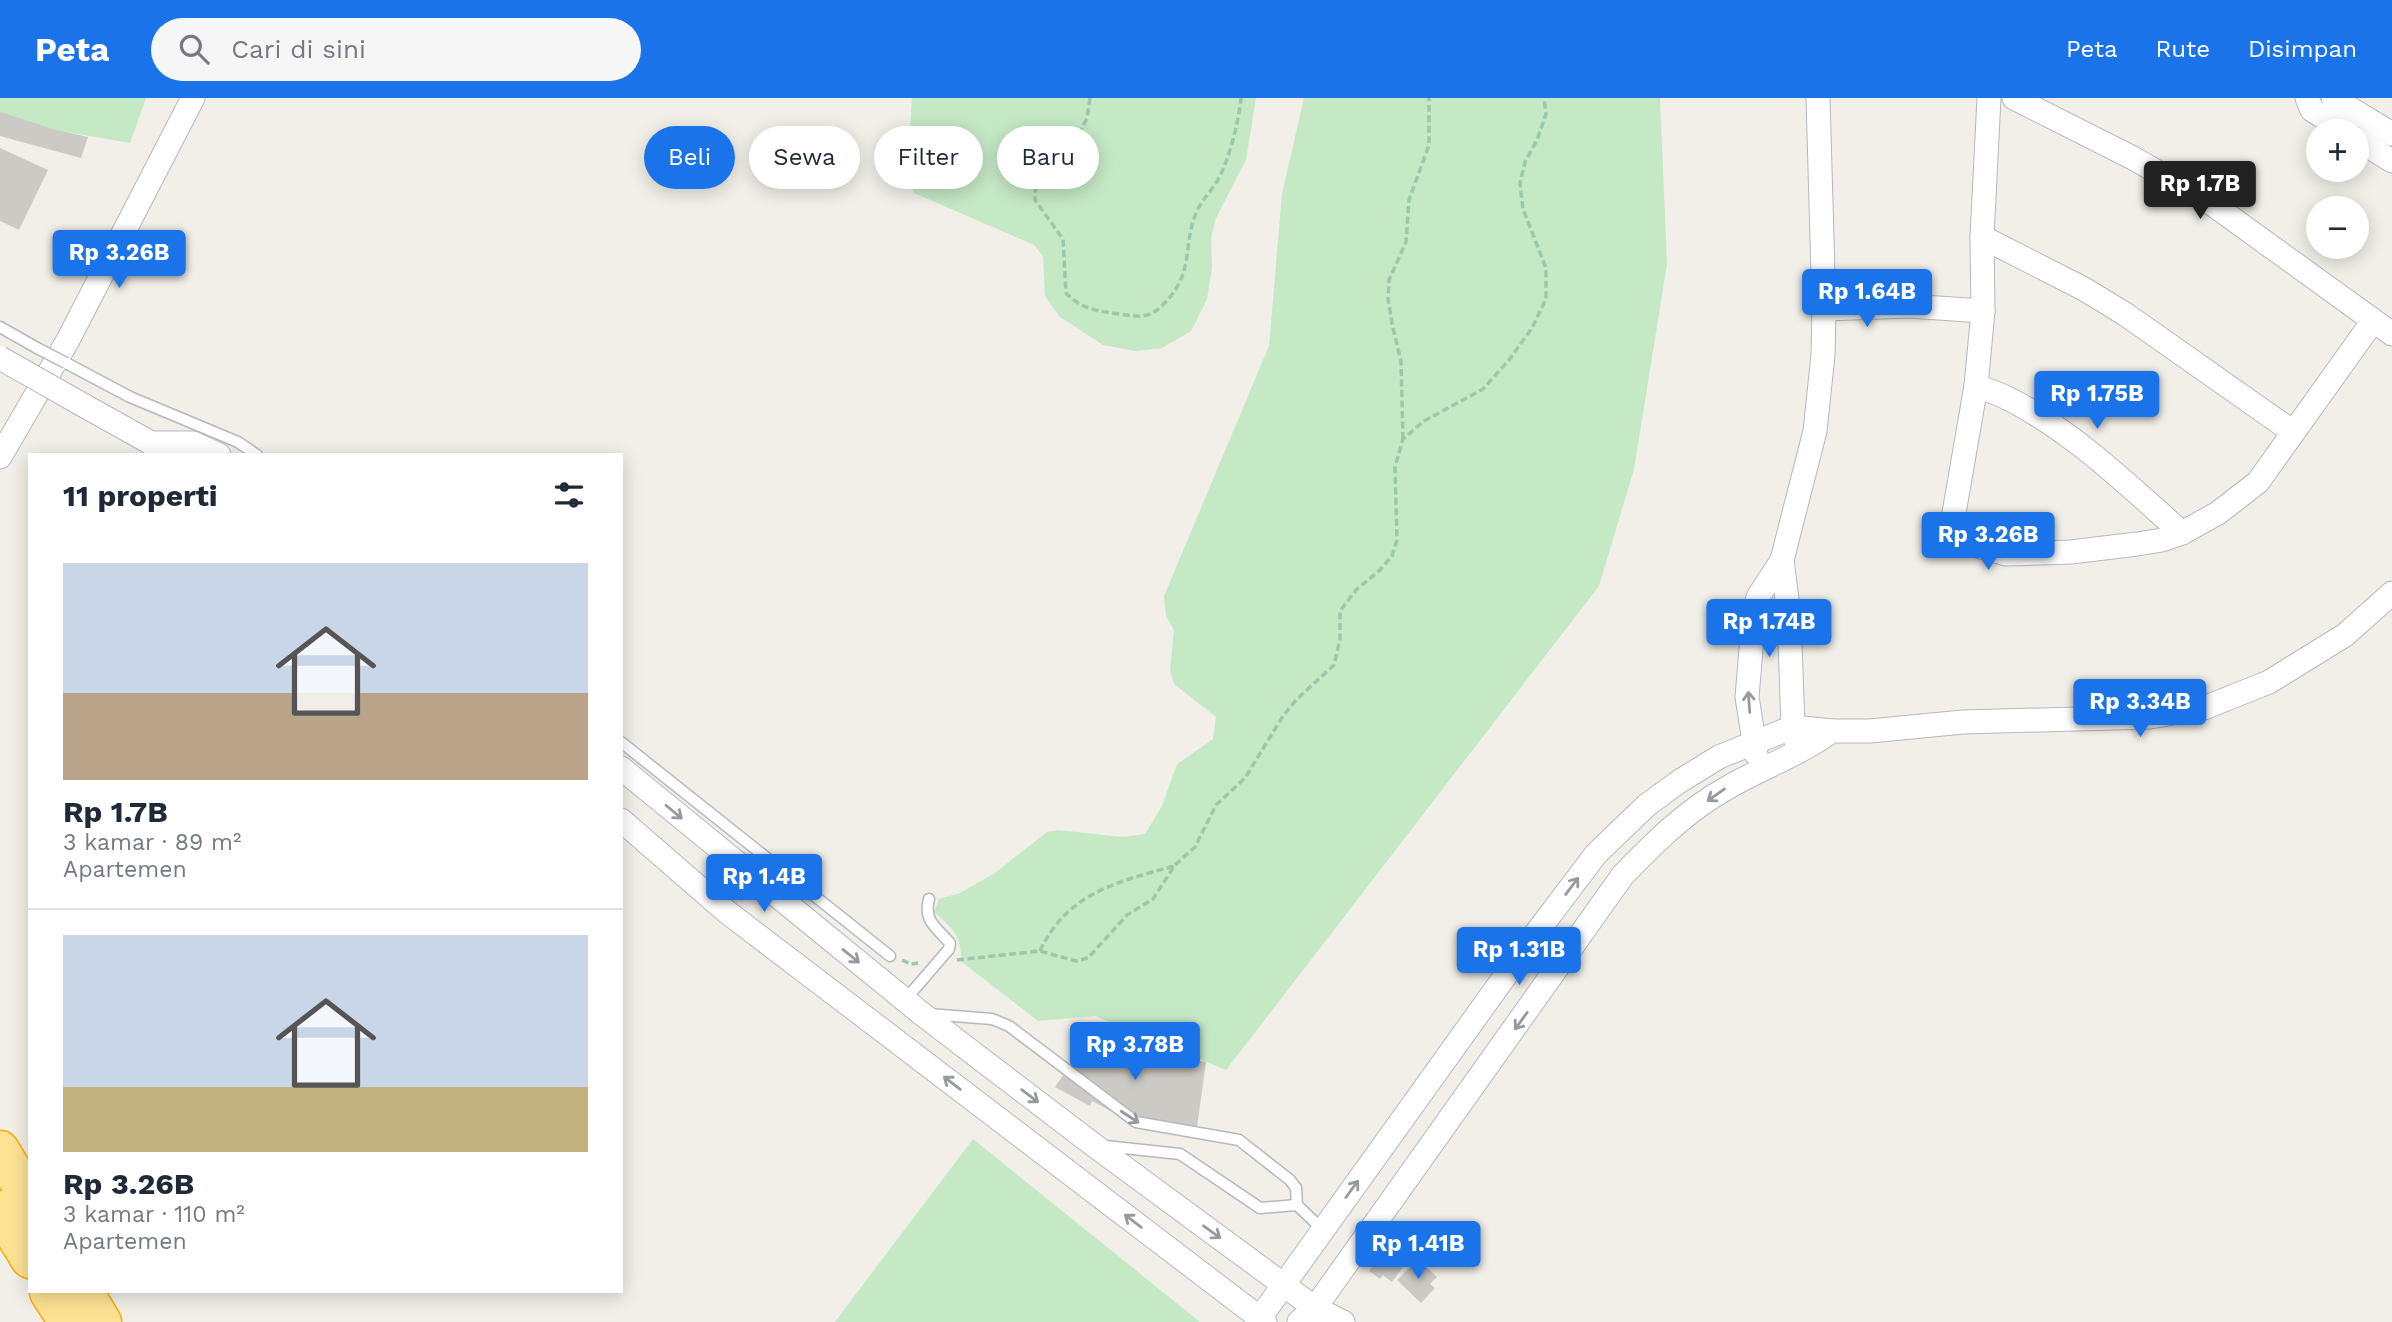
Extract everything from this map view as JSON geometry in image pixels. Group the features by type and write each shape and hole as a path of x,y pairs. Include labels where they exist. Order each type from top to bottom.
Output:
{"highway":[{"path":"0,1150 28,1197"},
{"path":"0,1210 28,1256"},
{"path":"51,1293 68,1322"},
{"path":"85,1293 102,1322"}],"street":[{"path":"0,457 68,340 193,98"},
{"path":"1760,769 1747,697 1754,614 1758,597 1782,560 1815,431 1823,355 1818,98"},
{"path":"1989,98 1982,237 1983,311 1976,386 1954,513 1961,534 1977,547 2006,554 2071,552 2162,540 2182,533 2218,513 2258,482 2293,432 2383,327 2208,201 2133,158 2014,98"},
{"path":"2306,98 2312,110 2327,119"},
{"path":"2333,98 2392,134"},
{"path":"2369,147 2392,161"},
{"path":"1982,237 2084,289 2125,314 2293,432"},
{"path":"1824,309 1909,306 1983,311"},
{"path":"0,358 157,449 193,443 215,453"},
{"path":"1976,386 2009,398 2056,426 2182,533"},
{"path":"1782,560 1789,615 1793,727 1798,752"},
{"path":"623,822 727,912 1260,1320 1531,940 1596,854 1647,806 1680,780 1719,757 1793,727 1832,732 1870,731 1963,722 2150,717 2204,708 2269,682 2345,635 2392,593"},
{"path":"1307,1315 1563,963 1623,876 1666,830 1723,790 1760,769 1809,748 1832,732"},
{"path":"623,770 914,1007 1095,1146 1285,1285 1307,1315 1343,1322"},
{"path":"1531,940 1563,963"},
{"path":"1069,1173 1095,1146"}],"lane":[{"path":"0,327 130,397 238,442 254,453"},
{"path":"623,744 890,956"},
{"path":"929,899 926,910 928,917 950,943 914,1007 992,1019 1009,1026 1136,1122 1239,1140 1290,1180 1296,1188 1297,1205 1323,1230"},
{"path":"1095,1146 1180,1154 1260,1208 1297,1205"}],"path":[{"path":"1090,98 1087,118 1081,130 1036,187 1035,200 1063,239 1066,293 1080,306 1093,311 1139,317 1157,313 1184,274 1196,214 1220,178 1241,98"},
{"path":"890,956 911,964 1040,951 1076,961 1088,958 1127,915 1153,900 1175,866 1195,847 1216,805 1245,778 1283,716 1296,700 1334,665 1340,639 1340,611 1356,590 1392,556 1397,540 1395,467 1403,439 1401,362 1390,311 1388,280 1406,242 1409,200 1429,145 1429,98"},
{"path":"1403,439 1424,421 1483,389 1509,360 1546,299 1546,268 1523,209 1520,184 1525,162 1546,114 1544,98"},
{"path":"1040,951 1059,920 1084,899 1121,881 1175,866"}],"green space":[{"path":"0,98 146,98 130,143 32,126 0,113"},
{"path":"912,98 1256,98 1246,160 1216,218 1211,238 1212,267 1207,299 1191,331 1162,348 1136,351 1103,345 1060,317 1045,296 1043,256 1034,245 914,193 913,189 983,189 983,126 910,126"},
{"path":"1304,98 1660,98 1667,264 1634,469 1599,586 1226,1070 1095,1016 1038,1021 962,962 955,933 934,912 939,899 960,893 995,873 1047,832 1058,830 1122,837 1145,834 1162,806 1177,764 1213,739 1216,717 1174,684 1170,670 1174,630 1166,616 1164,596 1269,346 1282,194"},
{"path":"973,1139 1200,1322 835,1322"}],"building":[{"path":"0,112 88,137 81,158 0,136"},
{"path":"0,148 48,170 19,230 0,221"},
{"path":"1096,1027 1136,1052 1206,1062 1197,1127 1124,1118 1092,1101 1090,1106 1055,1087"},
{"path":"1390,1243 1401,1251 1406,1244 1415,1251 1392,1282 1383,1275 1380,1279 1369,1271"},
{"path":"1418,1259 1437,1277 1430,1284 1435,1288 1421,1303 1397,1280"}]}
